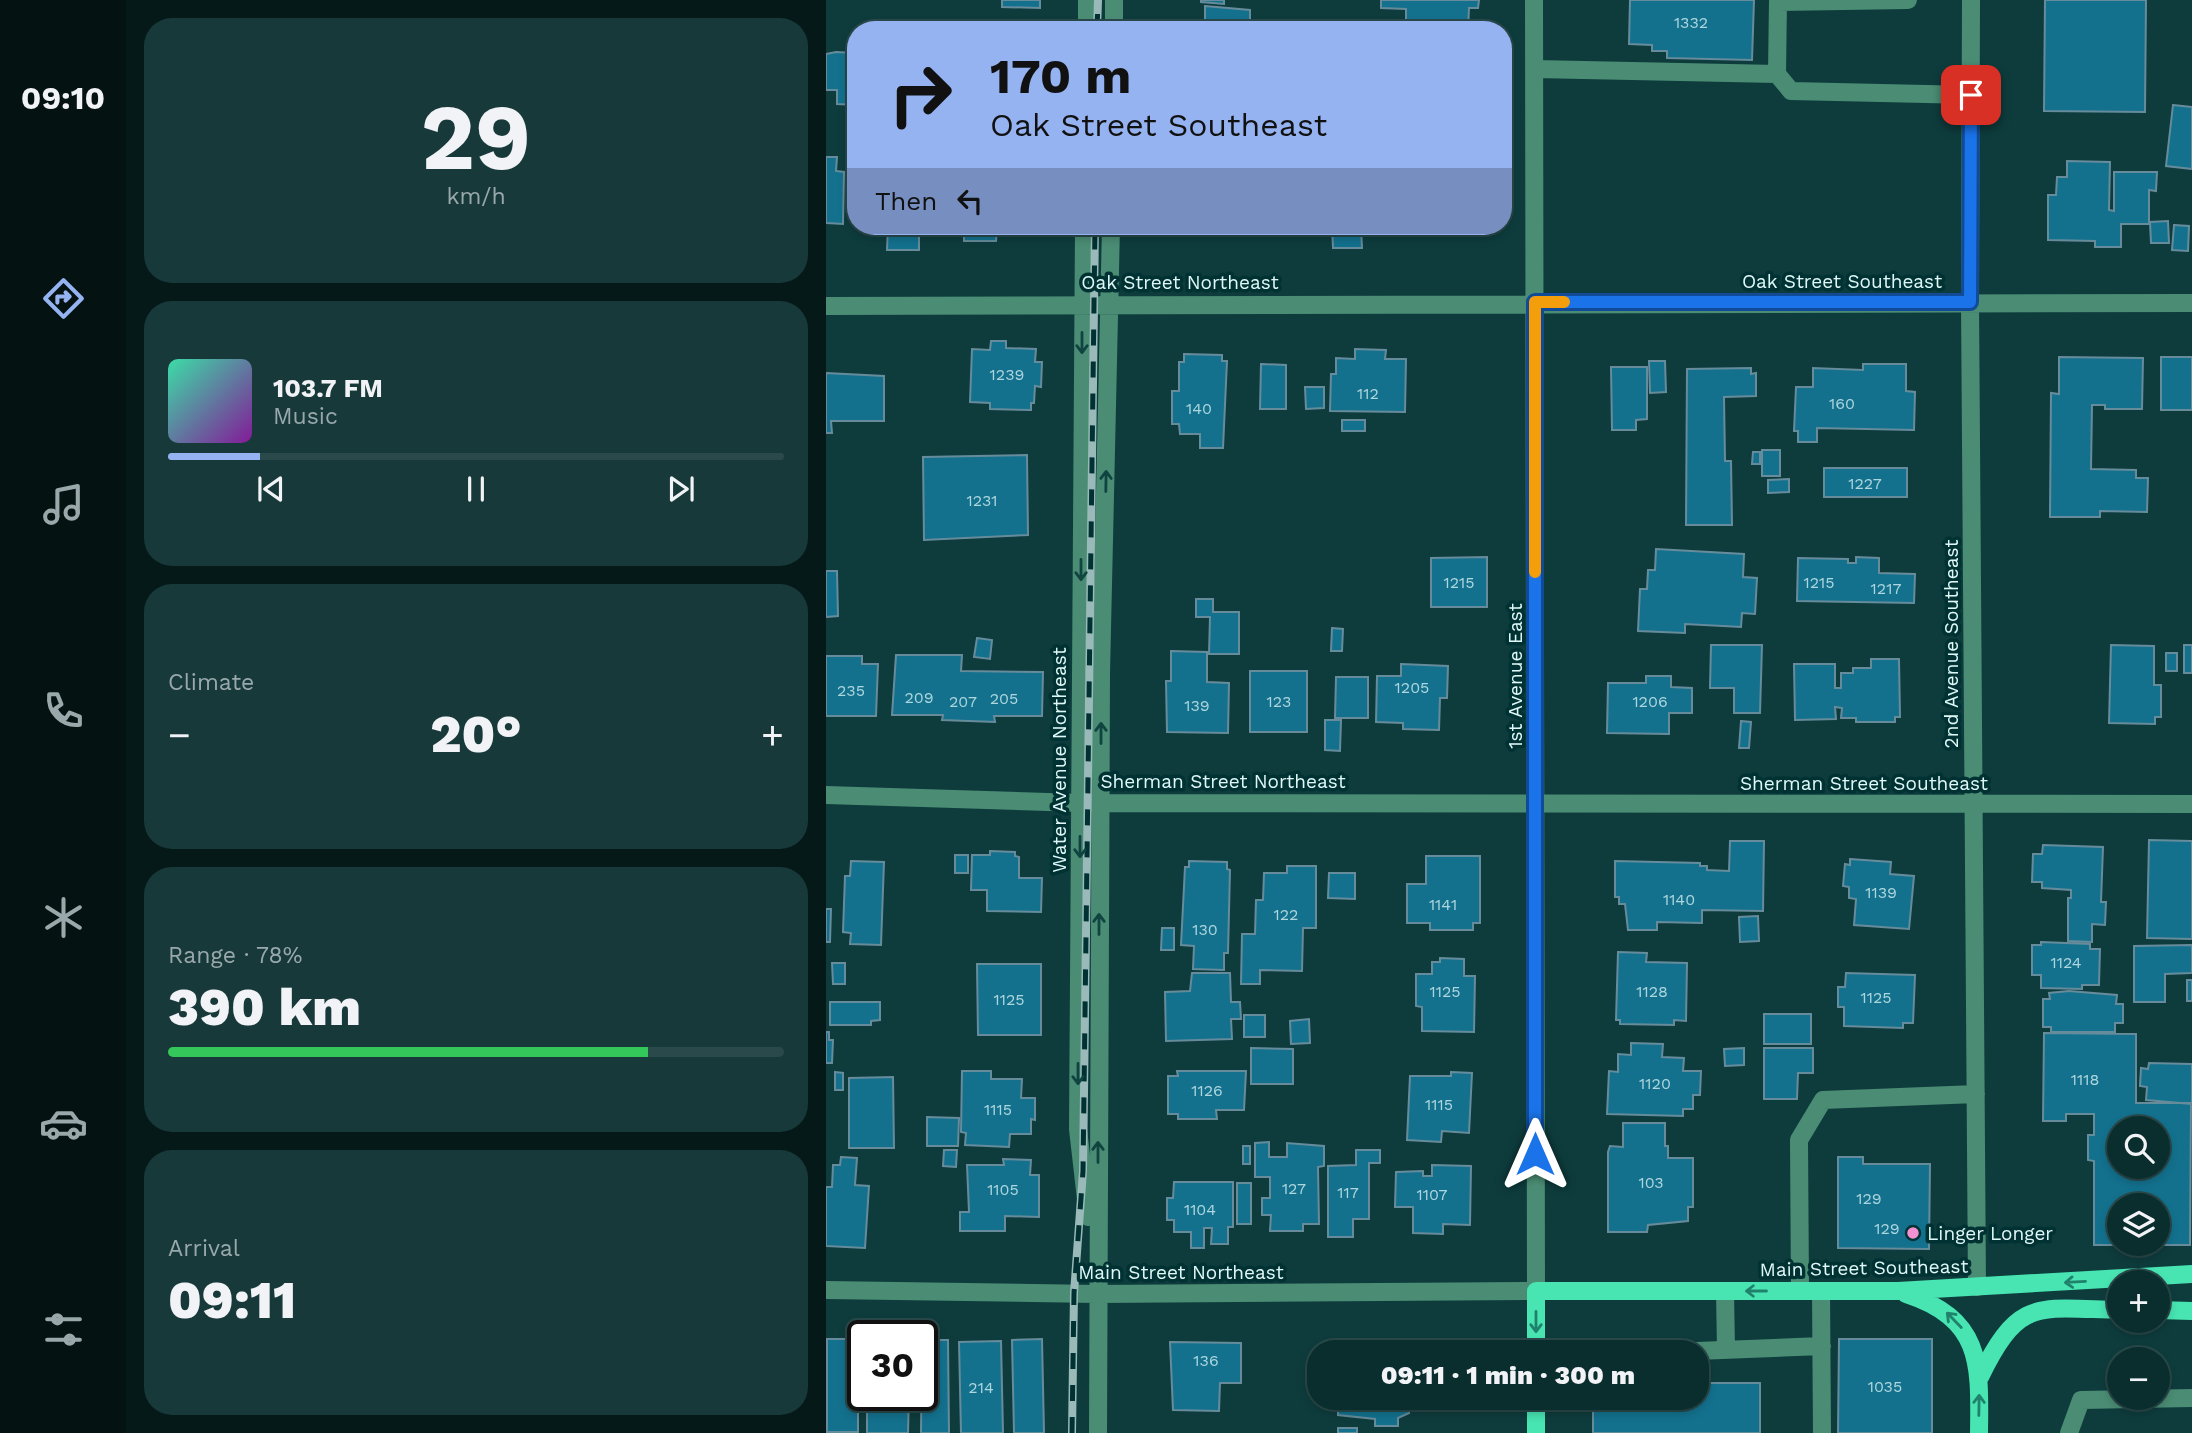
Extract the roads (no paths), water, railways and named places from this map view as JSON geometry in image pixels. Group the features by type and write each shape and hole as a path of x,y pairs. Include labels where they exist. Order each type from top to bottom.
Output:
{"main road":[{"name":"Main Street Southeast","path":"1536,1291 1898,1292 2192,1275"},
{"name":"1st Avenue East","path":"1536,1291 1536,1340"},
{"path":"1898,1292 1942,1308 1966,1333 1980,1377 1979,1433"},
{"path":"1980,1377 1998,1340 2022,1317 2038,1310 2057,1308 2107,1310"},
{"path":"2170,1310 2192,1311"},
{"path":"1536,1410 1536,1433"}],"street":[{"path":"1087,0 1087,21"},
{"path":"1114,0 1114,21"},
{"name":"1st Avenue East","path":"1534,0 1536,1291"},
{"path":"1908,0 1778,1 1777,74 1791,91 1971,95"},
{"name":"2nd Avenue Southeast","path":"1971,0 1970,302 1977,1287"},
{"path":"1535,69 1777,74"},
{"name":"Water Avenue Northeast","path":"1084,235 1078,1129 1097,1294"},
{"name":"Water Avenue Northeast","path":"1098,1433 1100,801 1111,235"},
{"name":"Oak Street Southeast","path":"1535,302 2192,303"},
{"name":"Oak Street Northeast","path":"826,306 1535,302"},
{"name":"Sherman Street Northeast","path":"826,795 1080,803 1536,803"},
{"name":"Sherman Street Southeast","path":"1536,803 2192,804"},
{"path":"1800,1291 1799,1140 1823,1100 1976,1094"},
{"name":"Main Street Northeast","path":"826,1290 1097,1294 1536,1291"},
{"path":"1725,1291 1726,1350"},
{"path":"1821,1291 1822,1433"},
{"path":"1709,1351 1822,1346"},
{"path":"2069,1433 2081,1401 2192,1398"}],"railway":[{"path":"1097,21 1098,0"},
{"path":"1072,1433 1074,1293 1083,1171 1095,235"}],"place":[{"name":"Linger Longer","path":"1913,1233"}]}
